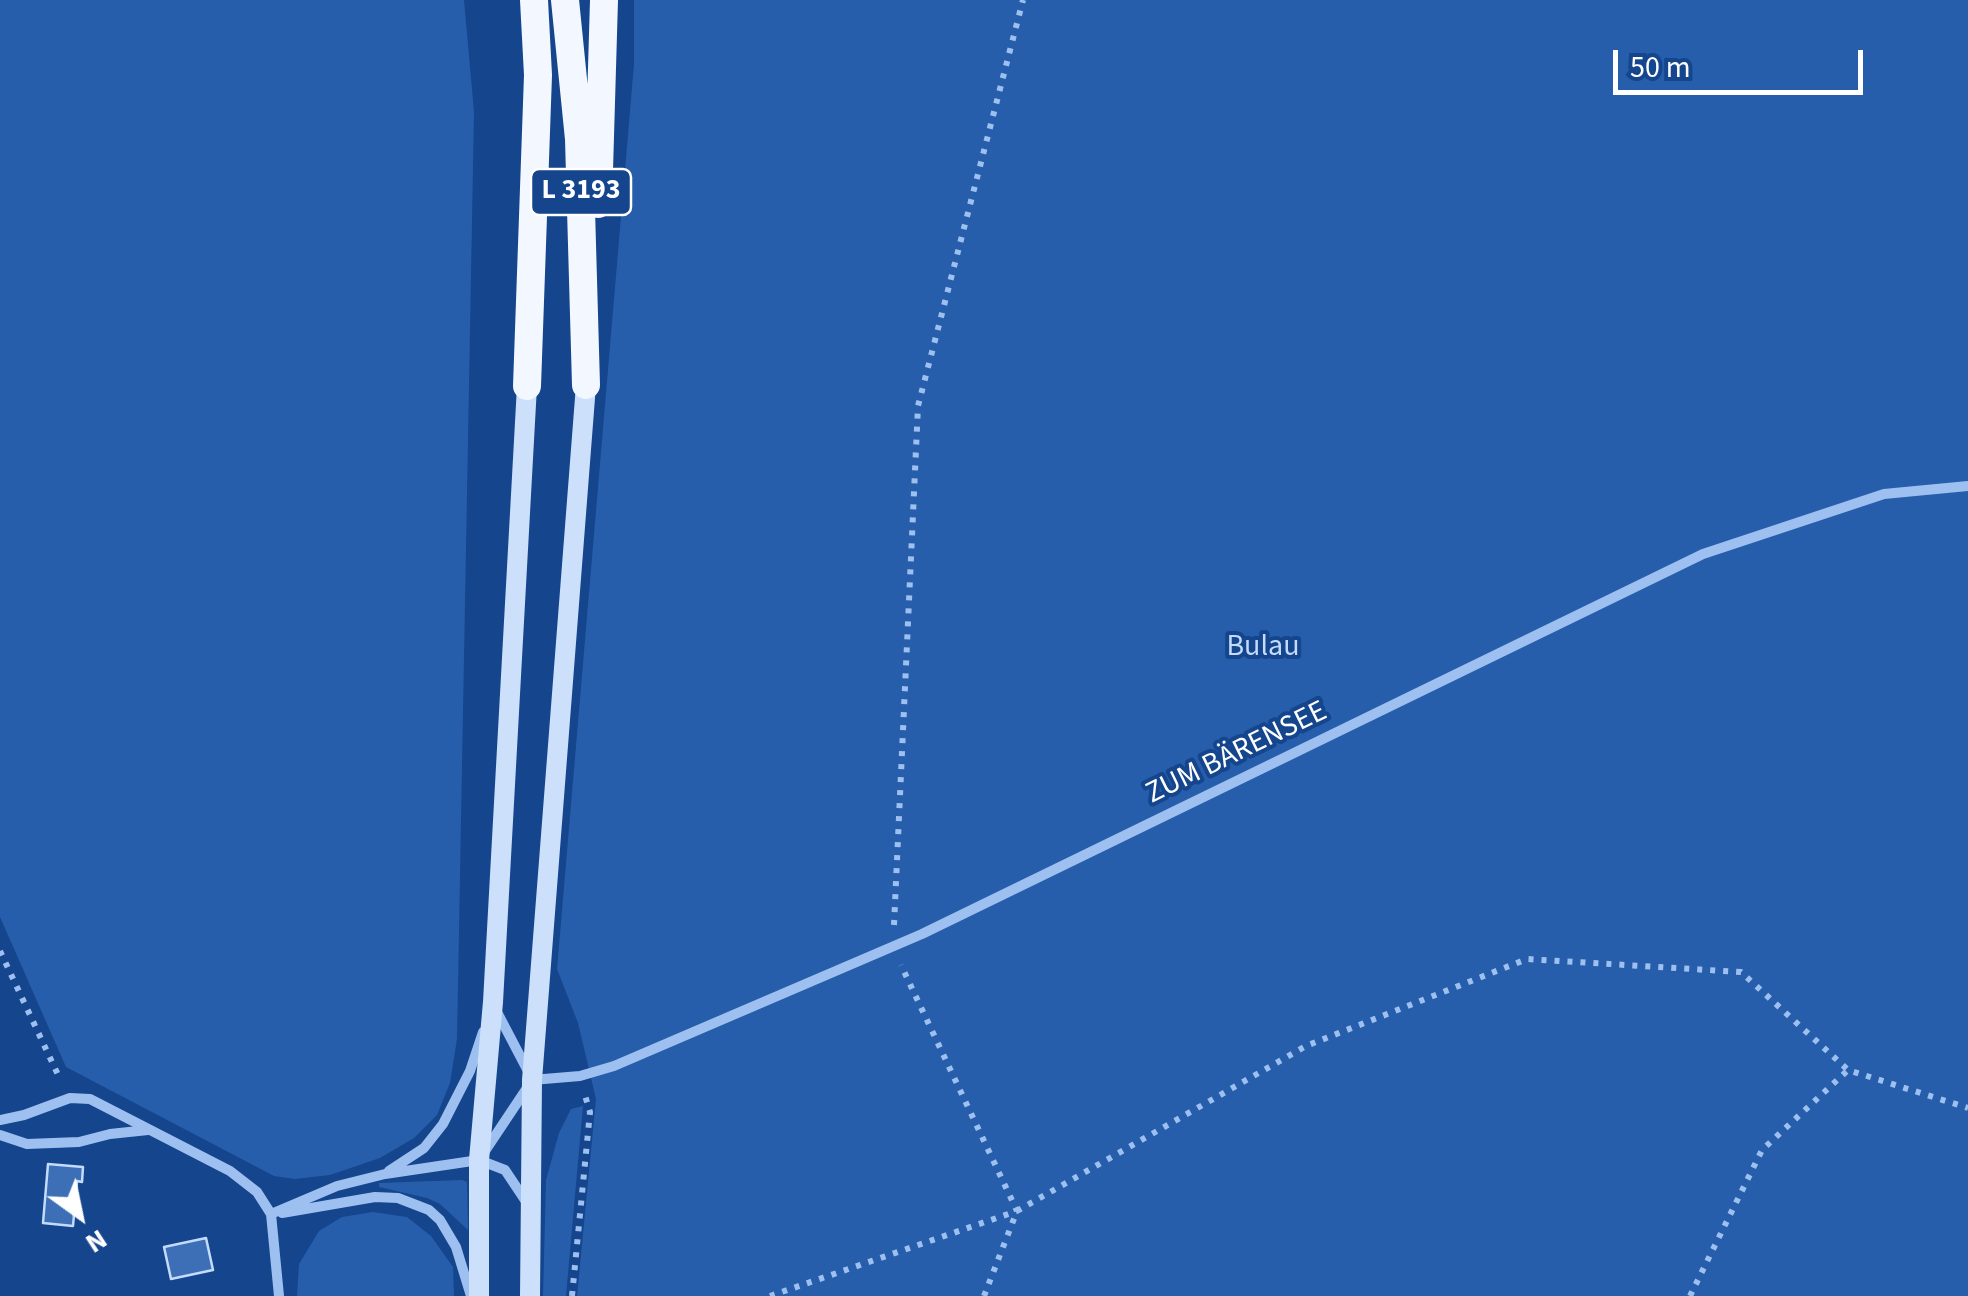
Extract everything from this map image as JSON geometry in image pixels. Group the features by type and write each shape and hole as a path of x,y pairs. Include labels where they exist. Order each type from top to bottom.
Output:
{"highway":[{"name":"L 3193","path":"514,0 522,34 534,146"},
{"name":"L 3193","path":"528,386 538,75 534,0"},
{"name":"L 3193","path":"565,0 580,157 586,385"},
{"name":"L 3193","path":"586,385 601,135 604,0"}],"main road":[{"name":"L 3193","path":"530,1296 532,1080 586,385"},
{"name":"L 3193","path":"475,1296 479,1160 493,1002 528,386"}],"street":[{"name":"ZUM BÄRENSEE","path":"532,1080 580,1076 635,1057 892,948 1703,554 1884,494 1968,486"},
{"path":"479,1160 532,1080 493,1002"},
{"path":"385,1174 424,1148 443,1124 470,1071 493,1002"},
{"path":"0,1120 24,1116 70,1098 90,1100 230,1171 257,1192 271,1214 279,1296"},
{"path":"0,1136 27,1144 44,1144 149,1130"},
{"path":"271,1214 337,1186 385,1174 479,1160 505,1170 531,1208"},
{"path":"271,1214 375,1197 398,1198 429,1210 448,1231 475,1296"}],"path":[{"path":"984,1296 1017,1210 892,948 918,406 1023,0"},
{"path":"0,951 70,1098"},
{"path":"770,1296 1017,1210 1306,1046 1527,959 1741,972 1848,1070 1968,1108"},
{"path":"1690,1296 1762,1150 1848,1070"},
{"path":"572,1296 590,1112 580,1076"}],"green space":[{"path":"0,0 464,0 474,112 457,1039 450,1083 437,1115 414,1138 380,1158 330,1175 295,1179 274,1176 66,1067 0,917"},
{"name":"Bulau","path":"634,0 1968,0 1968,1296 577,1296 596,1099 578,1023 557,969 634,64"},
{"path":"583,1106 566,1296 543,1296 546,1180 559,1133 571,1109"},
{"path":"467,1182 468,1230 440,1204 379,1187 379,1183"},
{"path":"373,1212 407,1217 431,1236 453,1267 454,1296 297,1296 299,1264 319,1231 342,1217"}],"building":[{"path":"48,1164 83,1167 82,1182 77,1181 73,1226 43,1223"},
{"path":"206,1238 213,1270 171,1279 164,1247"}]}
